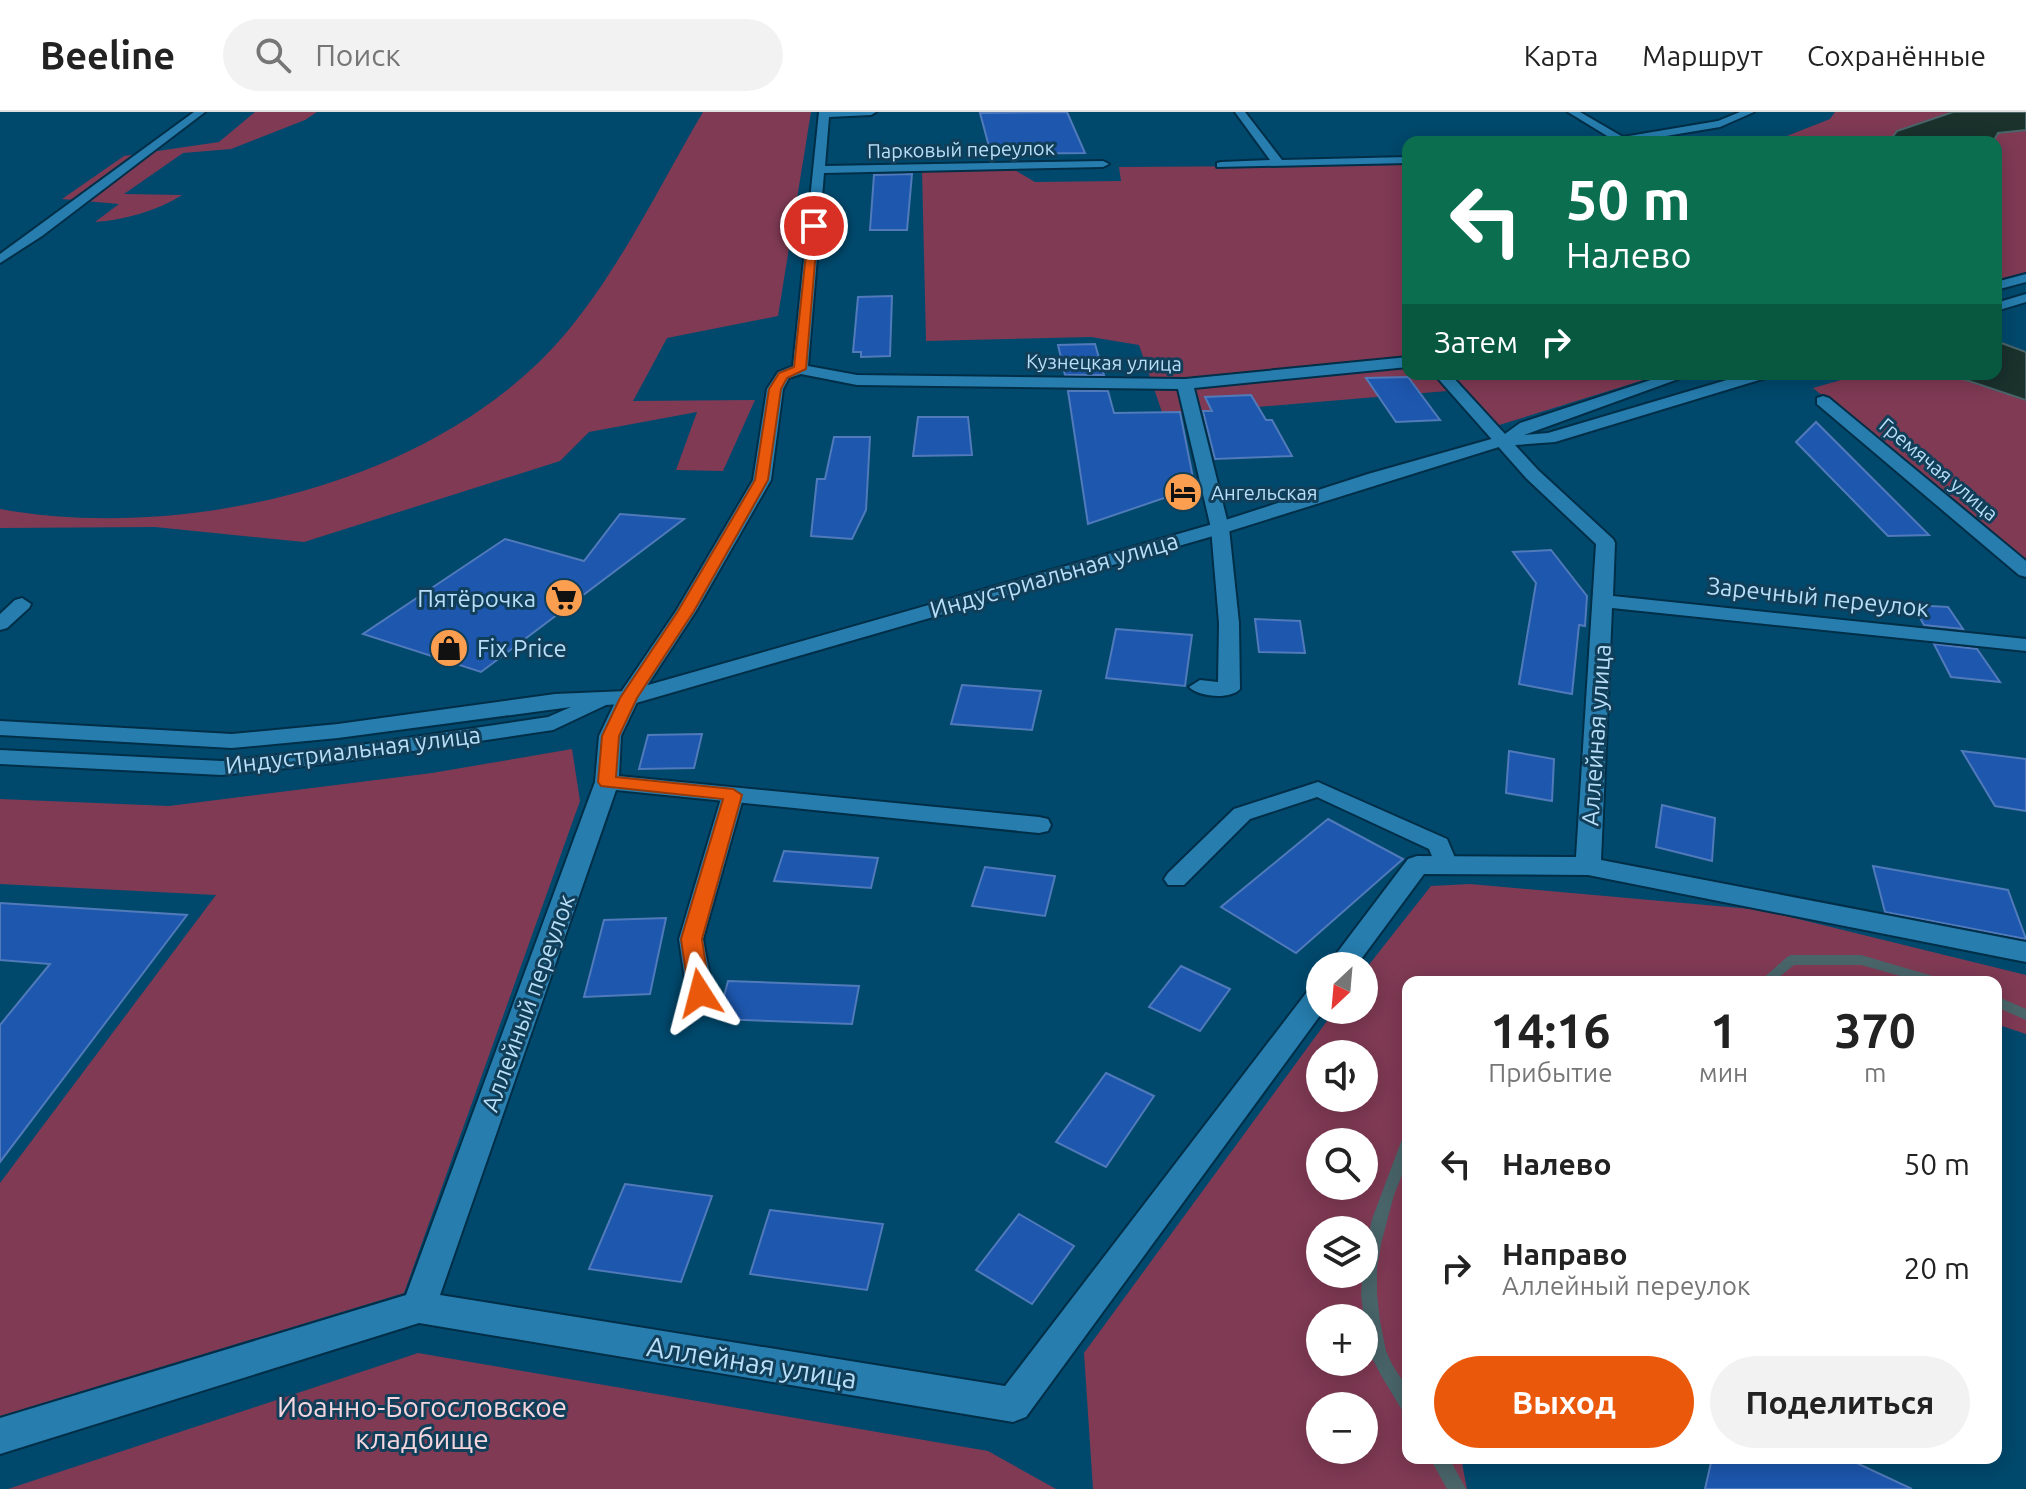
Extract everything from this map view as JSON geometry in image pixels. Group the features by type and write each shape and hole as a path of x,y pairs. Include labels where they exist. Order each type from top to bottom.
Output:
{"street":[{"path":"800,369 824,113 871,112"},
{"path":"1240,112 1278,163"},
{"path":"1573,112 1615,136"},
{"path":"1652,136 1720,124 1749,112"},
{"path":"1221,165 1402,160"},
{"name":"Парковый переулок","path":"819,170 1103,164"},
{"path":"2002,284 2026,278"},
{"path":"2002,305 2026,298"},
{"name":"Кузнецкая улица","path":"800,369 857,380 1185,384 1402,363"},
{"name":"Аллейный переулок","path":"419,1307 607,782 610,736 617,699 686,611 762,480 775,389 783,375 800,369"},
{"name":"Аллейная улица","path":"1447,380 1501,441 1606,543 1588,866"},
{"name":"Индустриальная улица","path":"1501,441 1526,426 1666,380"},
{"name":"Индустриальная улица","path":"0,757 222,768 333,756 553,723 617,699 1220,528 1501,441 1549,438 1743,380"},
{"path":"1185,384 1220,528 1229,623 1229,689 1200,687"},
{"name":"Гремячая улица","path":"1823,401 2026,571"},
{"name":"Заречный переулок","path":"1604,601 2026,645"},
{"name":"Индустриальная улица","path":"0,728 232,741 338,731 555,701 617,699"},
{"path":"607,782 1039,825"},
{"path":"1352,952 1417,865 1588,866 2026,952"},
{"name":"Аллейная улица","path":"0,1436 419,1307 1013,1405 1306,1014"}],"lane":[{"path":"0,259 200,112"},
{"path":"0,624 22,604"},
{"path":"1176,879 1242,814 1318,789 1439,844 1447,867"},
{"path":"700,993 691,939 733,795"}],"green space":[{"path":"255,112 317,112 305,120 231,149 183,153 124,194 182,195 151,210 95,222 119,204 62,199 124,156 219,142"},
{"path":"703,112 811,112 778,316 667,338 633,401 755,400 723,471 676,470 697,412 589,432 560,461 304,542 155,527 0,528 0,509 73,517 150,517 228,508 306,490 381,464 451,429 513,385 566,333 586,308 639,225"},
{"path":"1835,112 1953,112 1897,131 1893,136 1787,136 1830,119"},
{"path":"2026,130 2026,272 2002,278 2002,136 1996,136 1997,133"},
{"path":"1402,165 1402,380 1644,380 1496,426 1459,390 1163,415 1139,345 1091,337 926,341 922,170 1013,169 1035,182 1121,181 1119,167"},
{"path":"1841,380 1966,380 2026,400 2026,563 1813,388"},
{"path":"572,749 580,801 404,1293 0,1416 0,1183 216,895 0,884 0,799 169,806 432,773"},
{"path":"1470,884 1762,910 2026,975 2026,1034 2002,1026 2002,976 1402,976 1402,1464 1462,1464 1467,1489 1093,1489 1084,1353 1306,1050 1306,1112 1378,1112 1378,1040 1313,1040 1325,1024 1378,1024 1378,953 1431,886"},
{"name":"Иоанно-Богословское кладбище","path":"418,1353 988,1451 1056,1489 8,1489"}],"shaded area":[{"path":"1953,112 2026,112 2026,130 1998,133 1996,136 1893,136 1897,131"},
{"path":"2002,343 2026,352 2026,400 1966,380 2002,380"}],"building":[{"path":"1067,112 1085,153 991,154 980,113"},
{"path":"912,174 907,230 870,230 874,175"},
{"path":"892,296 890,356 861,357 861,352 853,352 858,297"},
{"path":"1095,344 1104,375 1065,375 1058,345"},
{"path":"1402,377 1402,380 1410,380 1440,420 1396,422 1366,378"},
{"path":"1068,391 1108,391 1114,413 1180,412 1197,498 1164,498 1088,524"},
{"path":"1251,395 1266,420 1272,420 1292,456 1215,459 1203,411 1212,411 1205,397"},
{"path":"918,417 968,417 972,455 913,456"},
{"path":"1816,422 1929,535 1888,536 1796,442"},
{"path":"834,437 870,437 866,510 852,539 811,536 817,479 825,479"},
{"path":"620,514 684,519 481,672 363,634 505,539 584,561"},
{"path":"1551,550 1587,596 1585,626 1579,625 1572,694 1519,684 1536,583 1513,552"},
{"path":"1913,605 1948,607 1963,629 1924,625"},
{"path":"1255,619 1300,621 1305,653 1259,652"},
{"path":"1116,629 1192,635 1185,686 1106,678"},
{"path":"1934,644 1977,649 2000,682 1951,677"},
{"path":"962,685 1041,691 1032,730 951,724"},
{"path":"702,734 694,768 639,769 648,735"},
{"path":"1509,751 1554,759 1552,801 1506,793"},
{"path":"1962,751 2026,759 2026,811 1995,806"},
{"path":"1662,805 1715,818 1712,861 1656,847"},
{"path":"1328,819 1403,859 1296,953 1221,907"},
{"path":"784,851 878,858 871,888 774,881"},
{"path":"1873,866 2008,890 2026,939 1885,912"},
{"path":"985,867 1055,876 1045,916 972,906"},
{"path":"0,903 187,915 0,1162 0,1025 50,964 0,960"},
{"path":"666,918 650,994 584,997 604,920"},
{"path":"1181,966 1230,989 1200,1031 1149,1007"},
{"path":"728,981 859,986 852,1024 718,1019"},
{"path":"1106,1073 1154,1096 1106,1167 1056,1142"},
{"path":"625,1184 712,1196 681,1282 589,1269"},
{"path":"770,1210 883,1224 867,1290 750,1274"},
{"path":"1019,1214 1074,1246 1032,1304 976,1270"},
{"path":"1711,1464 1859,1464 1912,1489 1705,1489"}],"waterway":[{"path":"1772,976 1791,960 1861,960 1918,976"},
{"path":"2002,1004 2026,1015"},
{"path":"1402,1157 1379,1219 1373,1244 1369,1294 1380,1358 1402,1395"},
{"path":"1442,1464 1457,1489"}],"place":[{"name":"Ангельская","path":"1183,492"},
{"name":"Пятёрочка","path":"564,598"},
{"name":"Fix Price","path":"449,648"}],"route":[{"path":"700,993 691,939 733,795 607,782 610,736 628,698 686,611 762,480 775,389 783,375 800,369 814,226"}]}
